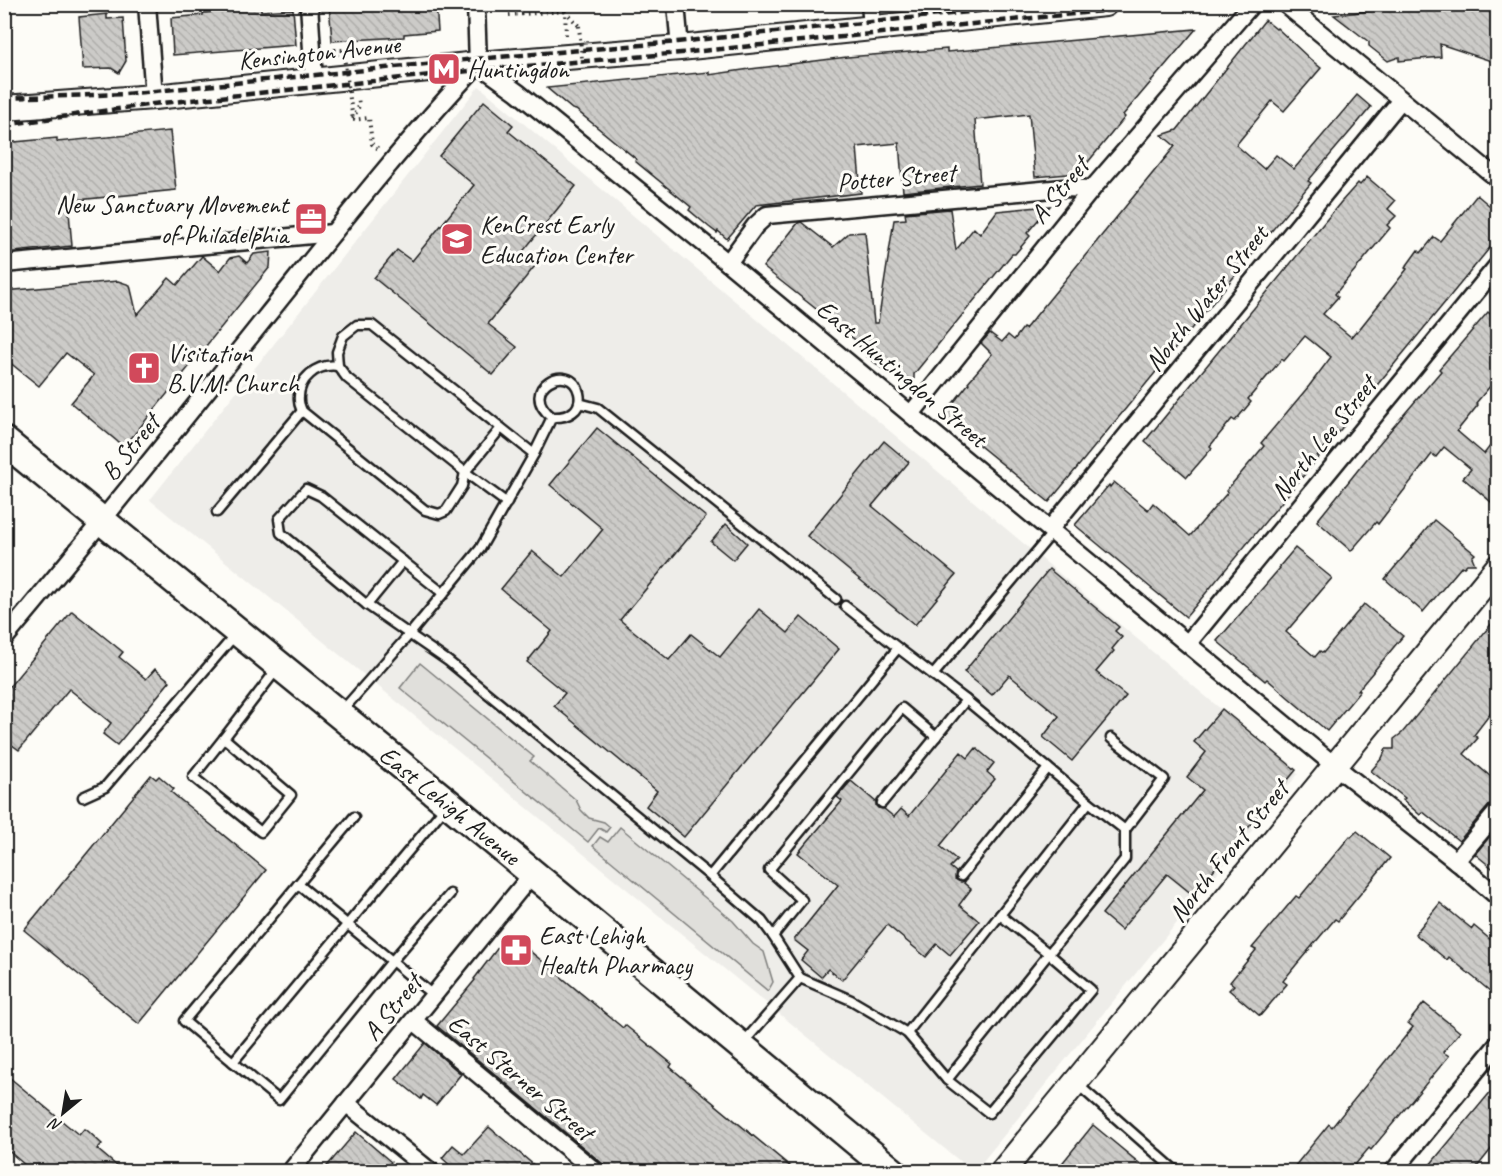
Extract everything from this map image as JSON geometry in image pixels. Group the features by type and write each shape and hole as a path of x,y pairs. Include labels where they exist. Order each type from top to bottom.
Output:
{"main road":[{"name":"East Lehigh Avenue","path":"4,441 448,803 893,1172"}],"street":[{"path":"147,4 154,98"},
{"path":"309,4 314,81"},
{"path":"476,4 478,64"},
{"path":"676,4 680,48"},
{"name":"Kensington Avenue","path":"4,108 154,98 478,64 680,48 872,16 927,18 1105,4"},
{"name":"A Street","path":"911,414 1092,189 1252,4"},
{"path":"1285,4 1497,179"},
{"name":"B Street","path":"4,639 103,521 333,233 448,96 478,64"},
{"name":"East Huntingdon Street","path":"478,64 517,92 728,263 1335,766 1456,861 1497,897"},
{"name":"North Water Street","path":"1051,530 1401,100"},
{"name":"Potter Street","path":"728,263 755,226 767,215 1063,188 1092,189"},
{"path":"4,264 333,233"},
{"name":"North Lee Street","path":"1188,643 1497,265"},
{"name":"North Front Street","path":"1002,1172 1497,567"},
{"path":"1456,861 1497,811"},
{"name":"A Street","path":"290,1172 533,873"},
{"name":"East Sterner Street","path":"414,1021 596,1172"},
{"path":"1393,1172 1497,1044"},
{"path":"346,1103 431,1172"}],"lane":[{"path":"507,503 347,378 338,366 337,352 343,336 357,326 372,325 534,454"},
{"path":"338,366 329,365 306,376 300,391 299,401 302,411 425,510 439,514 446,512 462,486 465,472 501,428"},
{"path":"559,377 576,386 579,403 575,410 567,416 552,417 545,412 539,397 543,386 551,379 559,377"},
{"path":"579,403 598,408 836,599"},
{"path":"217,512 302,411"},
{"path":"339,714 409,635 480,549 534,454 552,417"},
{"path":"444,594 321,496 306,489 279,519 281,533 367,605 448,660 762,921 800,978 851,1000 907,1033 947,1080 989,1113 1091,990 1000,915"},
{"path":"933,675 1033,555 1051,530"},
{"path":"367,605 403,561"},
{"path":"845,606 966,700 1125,830"},
{"path":"83,797 105,787 238,631"},
{"path":"710,876 897,648"},
{"path":"224,738 291,795 261,832 193,777 279,666"},
{"path":"882,803 966,700"},
{"path":"773,936 802,900 769,870 776,861 902,708 936,737"},
{"path":"947,1080 1125,859 1125,830 1164,779 1111,738"},
{"path":"961,876 1048,768"},
{"path":"907,1033 1089,802"},
{"path":"232,1062 448,803"},
{"path":"354,817 184,1021 279,1100 392,961 450,894"},
{"path":"298,884 434,996"},
{"path":"741,1045 800,978"},
{"path":"1075,1082 1177,1172"}],"path":[{"path":"509,15 565,11"},
{"path":"565,11 566,35"},
{"path":"565,11 579,26 584,72"},
{"path":"337,57 336,50 343,50 353,120"},
{"path":"353,120 359,106 358,98"},
{"path":"353,120 369,118 372,144"}],"shaded area":[{"path":"479,86 1298,774 975,1171 972,1171 150,500"},
{"path":"420,663 534,757 530,761 576,800 581,810 589,818 604,822 610,827 606,832 599,828 588,842 400,688"},
{"path":"620,827 733,921 753,944 764,952 773,982 768,991 593,846 600,837 608,842"}],"building":[{"path":"329,4 436,4 438,31 404,34 404,37 332,41"},
{"path":"1430,4 1497,4 1497,63 1440,44 1441,57 1399,61 1399,57 1388,61 1369,46 1369,42 1334,15"},
{"path":"261,8 261,11 293,9 296,45 173,55 171,18"},
{"path":"107,14 107,19 123,18 126,61 119,73 111,68 83,69 79,17"},
{"path":"1265,20 1321,68 1284,111 1272,101 1236,145 1264,169 1276,155 1294,169 1357,95 1371,107 1308,181 1311,183 1049,502 943,416 992,354 981,343 990,333 1002,342 1008,335 1014,340 1023,328 1025,329 1175,146 1162,135 1177,130"},
{"path":"1196,29 1123,115 1125,117 1079,173 1035,177 1029,114 975,120 980,184 903,192 899,143 857,147 861,193 756,205 727,239 689,210 691,207 635,161 636,159 547,88 709,72 709,75 847,57 947,49 947,52"},
{"path":"484,101 513,125 508,131 576,186 520,255 535,266 488,324 517,347 493,375 374,278 397,250 412,261 474,185 439,156"},
{"path":"170,131 176,190 68,201 72,246 4,253 4,143 57,138 57,142"},
{"path":"1367,177 1395,201 1388,209 1396,216 1387,225 1390,228 1335,294 1338,297 1323,314 1351,337 1407,269 1405,268 1418,250 1421,253 1434,237 1440,241 1477,195 1497,212 1497,239 1186,617 1075,525 1114,482 1148,510 1153,503 1190,536 1228,492 1226,491 1264,446 1261,443 1331,357 1305,336 1248,399 1251,402 1235,421 1232,419 1210,446 1212,448 1187,477 1145,441 1341,202 1358,183 1360,185"},
{"path":"1050,206 1027,233 1030,236 1015,254 1012,254 914,374 914,390 893,372 890,375 867,356 869,354 858,345 859,343 763,267 798,223 801,222 833,247 849,233 865,232 874,323 878,323 894,220 906,219 905,213 950,209 956,250 974,228 980,234 997,211"},
{"path":"271,252 270,267 124,447 71,403 94,375 66,353 39,386 4,358 4,291 118,281 130,285 137,315 169,278 177,285 202,256 220,271 230,258 239,256 247,263 254,254"},
{"path":"1488,312 1497,320 1497,378 1457,431 1484,454 1497,437 1497,507 1463,478 1471,469 1444,447 1436,457 1432,454 1378,524 1376,522 1351,551 1317,521 1441,371 1439,369"},
{"path":"597,428 706,517 620,620 669,660 691,634 720,657 759,609 788,633 801,617 839,649 684,837 646,806 657,791 554,706 565,693 527,662 552,631 501,589 532,551 564,577 603,529 550,485"},
{"path":"884,441 909,462 872,506 956,575 915,625 807,536"},
{"path":"1434,520 1475,554 1472,557 1475,564 1462,566 1423,612 1385,579"},
{"path":"726,524 747,543 733,560 711,542"},
{"path":"1295,548 1332,578 1286,632 1315,657 1320,651 1323,653 1364,604 1403,636 1327,731 1267,679 1265,681 1217,641"},
{"path":"1049,569 1119,627 1115,631 1122,637 1112,649 1114,651 1096,672 1126,696 1072,761 1043,737 1059,716 1009,675 992,695 964,672"},
{"path":"72,611 123,652 119,657 146,679 155,669 170,681 117,745 103,734 111,723 69,689 19,750 4,739 4,693"},
{"path":"1497,617 1497,705 1474,735 1478,738 1464,754 1497,782 1497,801 1490,804 1459,841 1423,812 1420,815 1403,800 1405,798 1371,771 1386,749 1394,749 1394,739 1402,733"},
{"path":"1222,709 1296,770 1193,895 1167,874 1121,930 1102,914 1203,790 1187,777 1206,752 1194,742"},
{"path":"976,748 994,763 987,772 995,779 940,846 957,860 950,867 956,872 955,879 961,882 966,880 964,883 971,889 959,905 979,921 950,955 937,944 926,957 887,925 842,980 828,969 821,977 801,960 808,951 794,940 838,885 798,853 842,801 837,797 851,781 876,802 878,808 884,809 894,817 901,809 909,816 961,752 968,758"},
{"path":"151,775 156,779 159,776 174,789 171,792 266,870 139,1024 24,930"},
{"path":"1497,828 1497,872 1475,854"},
{"path":"1357,831 1390,858 1338,921 1335,919 1296,965 1283,981 1287,984 1260,1016 1229,990 1234,985 1230,982 1256,950 1252,948 1296,896 1299,898 1350,836"},
{"path":"1440,903 1472,929 1474,926 1497,945 1497,997 1449,957 1447,960 1415,934"},
{"path":"506,937 514,938 623,1028 625,1025 672,1064 670,1067 797,1172 609,1172 603,1164 437,1026 475,980"},
{"path":"1424,1003 1460,1032 1443,1052 1449,1056 1371,1150 1369,1148 1349,1172 1290,1172 1329,1124 1332,1127 1413,1027 1408,1023"},
{"path":"425,1043 461,1074 436,1105 423,1095 421,1099 396,1079"},
{"path":"4,1073 79,1135 84,1129 88,1131 102,1144 97,1149 124,1172 33,1172 4,1147"},
{"path":"1497,1084 1497,1142 1473,1172 1424,1172"},
{"path":"1093,1125 1150,1172 1055,1172"},
{"path":"489,1127 542,1172 449,1172 453,1168 442,1158 453,1145 464,1154"},
{"path":"356,1132 391,1162 382,1172 322,1172"}],"railway":[{"path":"4,98 125,94 475,59 677,42 1047,4"},
{"path":"4,125 153,104 479,70 681,53 1173,4"}],"place":[{"name":"Huntingdon","path":"444,69"},
{"name":"New Sanctuary Movement of Philadelphia","path":"311,219"},
{"name":"KenCrest Early Education Center","path":"457,239"},
{"name":"Visitation B.V.M. Church","path":"144,368"},
{"name":"East Lehigh Health Pharmacy","path":"516,950"}]}
